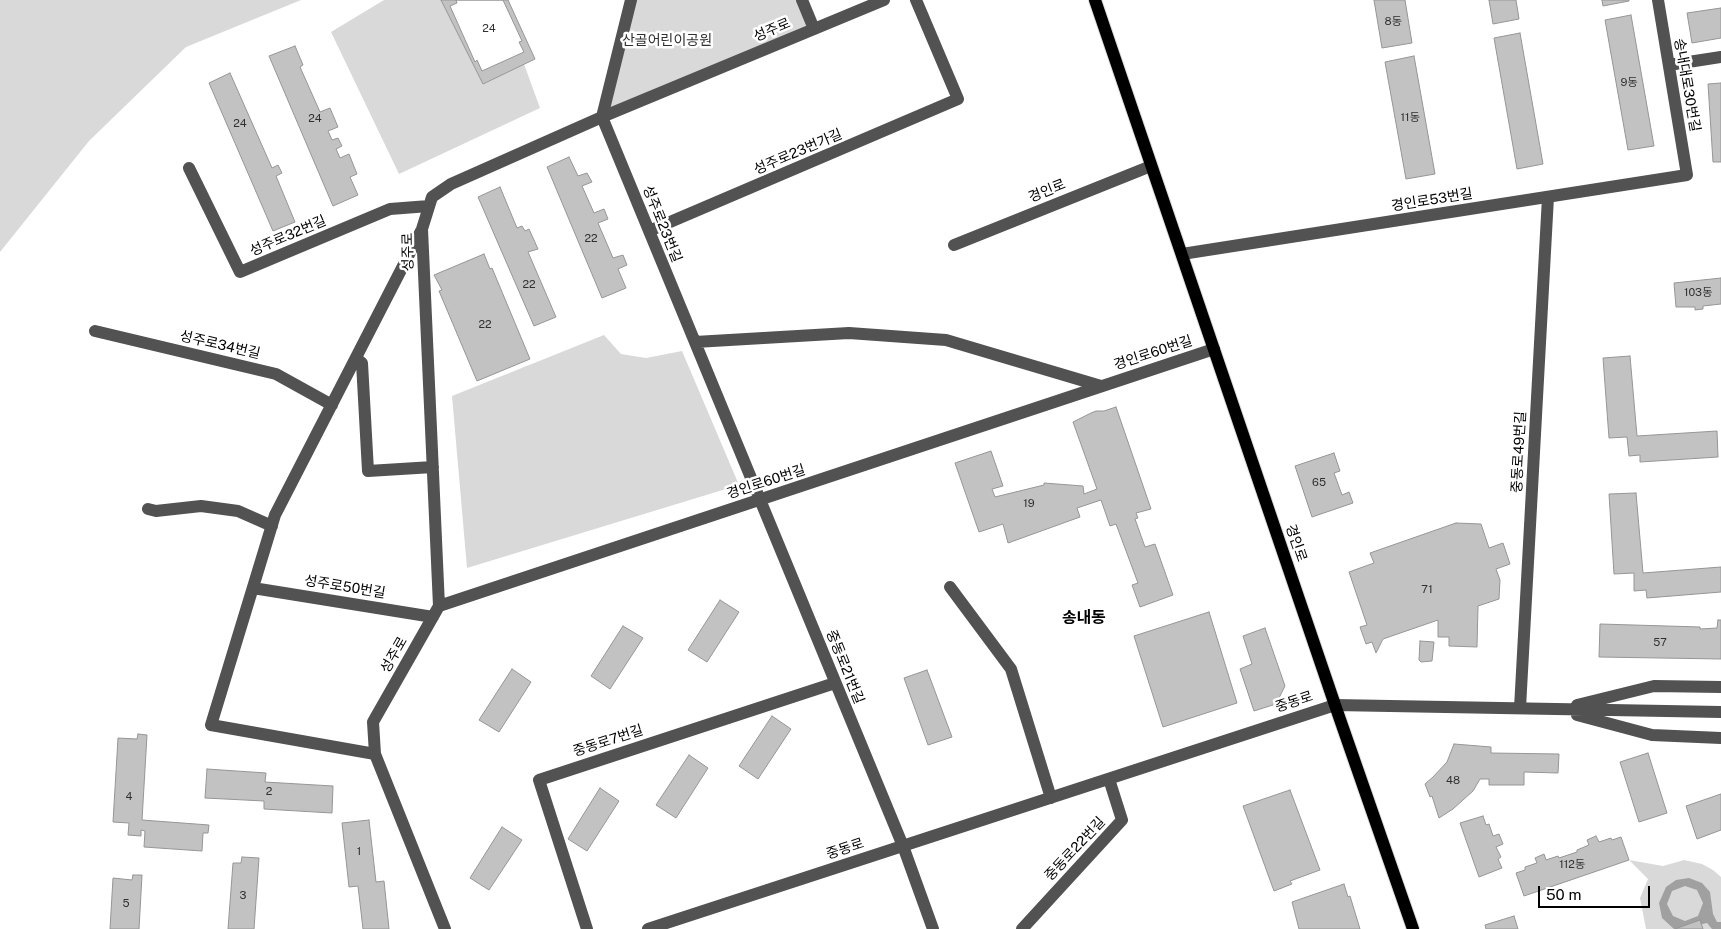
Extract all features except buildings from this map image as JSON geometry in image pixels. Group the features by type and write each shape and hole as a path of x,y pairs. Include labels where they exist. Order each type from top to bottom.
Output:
{"main road":[{"name":"경인로","path":"1095,0 1413,929"}],"street":[{"path":"602,117 631,0"},
{"path":"802,0 814,29"},
{"name":"성주로","path":"445,929 374,754 373,722 436,611 422,229 432,197 451,184 602,117 884,0"},
{"name":"성주로23번가길","path":"649,231 958,100 916,0"},
{"name":"송내대로30번길","path":"1658,0 1687,175"},
{"path":"1668,65 1721,57"},
{"name":"성주로23번길","path":"602,117 760,500"},
{"name":"경인로","path":"954,245 1151,166"},
{"name":"성주로32번길","path":"190,168 240,272 390,209 429,206"},
{"name":"경인로53번길","path":"1182,254 1687,175"},
{"name":"중동로49번길","path":"1520,708 1548,197"},
{"path":"374,754 211,725 275,515 422,229"},
{"name":"성주로34번길","path":"95,331 276,374 332,405"},
{"name":"경인로60번길","path":"695,342 849,333 946,340 1101,386"},
{"name":"경인로60번길","path":"436,611 760,500 1214,349"},
{"path":"356,358 362,363 368,471 432,467"},
{"name":"중동로21번길","path":"760,500 903,846"},
{"path":"148,509 156,511 201,506 220,508 238,511 272,526"},
{"path":"950,587 1011,669 1051,798"},
{"name":"성주로50번길","path":"253,588 436,611"},
{"name":"중동로7번길","path":"587,929 539,780 835,683"},
{"name":"중동로","path":"1558,709 1654,686 1721,687"},
{"name":"중동로","path":"648,929 1335,705 1721,712"},
{"name":"중동로","path":"1558,709 1652,735 1721,738"},
{"name":"중동로22번길","path":"1022,929 1122,820 1109,780"},
{"path":"903,846 933,929"}],"green space":[{"path":"0,0 301,0 186,47 89,141 0,252"},
{"path":"384,0 441,0 483,84 524,64 540,108 399,174 331,32"},
{"name":"산골어린이공원","path":"635,0 798,0 809,28 608,110"},
{"path":"604,335 621,354 646,358 682,351 739,485 467,568 452,396"},
{"path":"1629,860 1663,866 1684,860 1702,864 1713,870 1721,877 1721,928 1705,922 1717,929 1646,929 1640,898 1648,879"}],"shaded area":[{"path":"1689,878 1702,883 1710,892 1713,914 1717,922 1721,922 1721,929 1712,929 1707,923 1674,929 1662,918 1659,903 1666,887 1676,880","holes":["1685,886 1697,890 1703,903 1698,916 1685,921 1673,916 1667,904 1672,891"]}],"district":[{"name":"송내동","path":"1084,618"}]}
